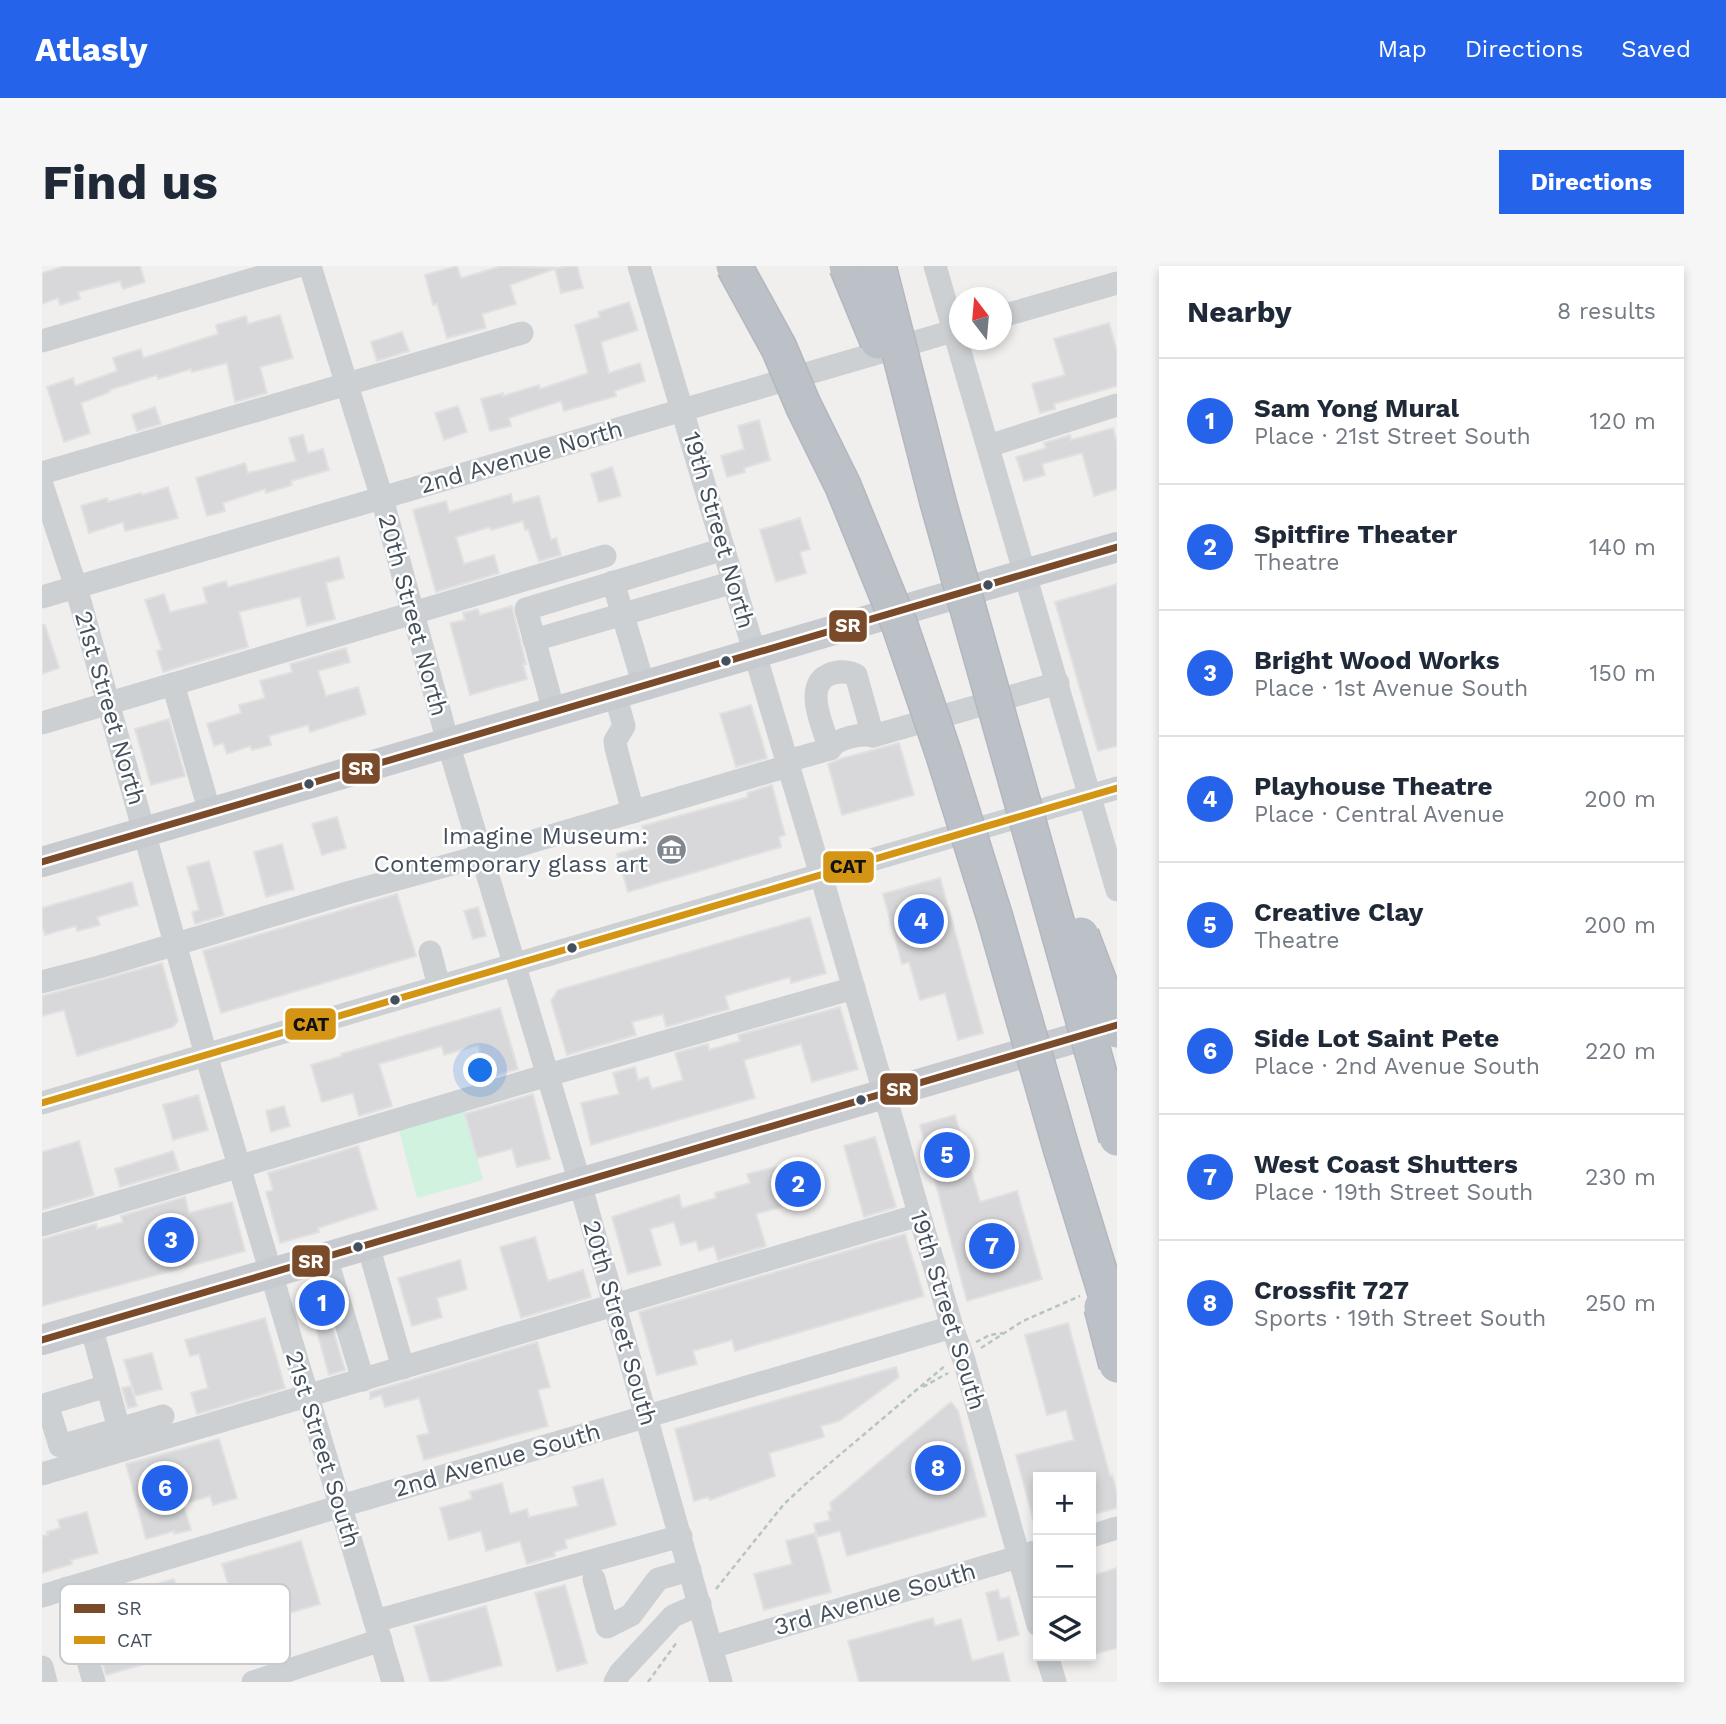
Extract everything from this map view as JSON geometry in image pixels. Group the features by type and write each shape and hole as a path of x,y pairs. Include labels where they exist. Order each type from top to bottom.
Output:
{"highway":[{"path":"710,266 803,405"},
{"path":"734,266 779,348 803,405 843,486 900,626 991,905 1117,1329"},
{"path":"847,266 938,502"},
{"path":"877,266 938,502 1117,1138"},
{"path":"1006,738 1117,1028"},
{"path":"1062,1151 1117,1365"}],"main road":[{"path":"42,862 1117,547"},
{"path":"42,1340 1117,1028"}],"street":[{"path":"42,341 298,266"},
{"name":"20th Street North","path":"310,266 382,498 480,870 514,964"},
{"name":"19th Street North","path":"639,266 821,874"},
{"path":"935,266 949,307"},
{"path":"1012,313 1117,283"},
{"name":"2nd Avenue North","path":"42,597 949,332"},
{"path":"42,473 522,333"},
{"path":"962,350 1117,890"},
{"path":"988,446 1117,405"},
{"name":"21st Street North","path":"42,485 76,587 206,1055"},
{"path":"554,712 526,609 724,549"},
{"path":"42,723 606,556"},
{"path":"613,582 644,686"},
{"path":"534,640 734,582"},
{"path":"873,736 856,675 840,672 829,674 816,687 818,706 830,749 835,752 868,742 873,736 1058,683"},
{"path":"173,684 210,813"},
{"path":"615,694 624,726 615,741 616,748 634,812"},
{"path":"42,982 346,893 480,870 634,812 830,749"},
{"path":"42,1102 1117,788"},
{"name":"19th Street South","path":"821,874 952,1327 1028,1554 1034,1598"},
{"path":"430,952 439,986"},
{"name":"20th Street South","path":"514,964 580,1182 690,1570 707,1597 712,1647 721,1682"},
{"path":"42,1224 548,1075 854,989"},
{"name":"21st Street South","path":"206,1055 393,1682"},
{"path":"67,1455 307,1396 919,1215"},
{"path":"368,1245 403,1368"},
{"path":"326,1257 363,1380"},
{"path":"91,1326 119,1429"},
{"name":"2nd Avenue South","path":"80,1584 952,1327"},
{"path":"67,1455 60,1446 47,1404 107,1386"},
{"path":"42,1474 67,1455 119,1429 163,1416"},
{"path":"1094,1535 1117,1528"},
{"path":"253,1682 378,1631 681,1536"},
{"name":"3rd Avenue South","path":"712,1647 1028,1554"},
{"path":"594,1579 607,1627 631,1615 658,1579 690,1570"},
{"name":"2nd Avenue South","path":"42,1596 60,1590"},
{"path":"615,1682 620,1673 673,1616 707,1597"},
{"path":"1049,1661 1055,1682"},
{"path":"89,1664 94,1682"},
{"path":"42,1667 46,1682"}],"path":[{"path":"976,1351 1003,1333 1065,1301 1091,1293"},
{"path":"972,1345 990,1335 1003,1333"},
{"path":"707,1597 784,1504 948,1364"},
{"path":"920,1388 953,1370"},
{"path":"648,1682 678,1640"}],"green space":[{"path":"464,1109 483,1180 417,1198 398,1127"}],"building":[{"path":"65,266 140,266 145,282 123,289 120,281 78,292 80,299 60,305 58,298 42,304 42,273"},
{"path":"457,266 461,278 502,266 557,268 510,285 516,304 482,314 486,328 447,338 437,304 433,305 425,275"},
{"path":"577,266 583,288 561,293 555,269"},
{"path":"629,302 638,330 601,342 609,373 640,363 645,381 615,391 616,396 564,411 561,401 509,418 511,426 490,431 481,399 503,393 503,396 539,385 540,389 588,373 575,325 600,317 598,312"},
{"path":"280,315 293,358 260,367 267,393 235,402 227,363 192,372 191,369 158,379 157,375 109,390 110,392 81,403 90,433 64,442 47,387 73,378 75,386 117,371 113,358 141,349 143,358 218,334 216,325 246,316 248,324"},
{"path":"1109,323 1117,351 1117,386 1054,404 1055,409 1040,413 1032,384 1065,375 1054,339"},
{"path":"402,332 409,351 377,361 371,342"},
{"path":"458,406 467,432 444,440 435,413"},
{"path":"155,407 161,424 137,431 132,415"},
{"path":"759,420 770,460 744,468 745,472 727,477 721,456 744,449 738,426"},
{"path":"1113,428 1117,443 1117,489 1094,496 1082,453 1042,464 1045,475 1024,481 1016,457 1046,448 1044,443 1070,435 1071,440"},
{"path":"303,435 308,453 323,449 329,470 291,481 292,485 266,493 265,489 223,503 225,511 207,516 196,478 245,463 248,473 296,461 289,438"},
{"path":"612,467 621,496 599,502 591,474"},
{"path":"168,487 178,518 125,531 123,522 89,533 81,506 107,498 108,502 141,493 142,495"},
{"path":"511,494 513,503 539,496 551,540 556,538 561,555 539,561 523,521 456,537 464,564 494,555 499,573 436,592 413,510 446,501 449,512"},
{"path":"800,518 810,549 800,552 806,573 776,582 760,530"},
{"path":"339,557 344,578 326,583 335,619 307,626 300,597 239,612 248,647 163,672 157,651 162,650 145,600 164,594 170,612 207,603 203,588 226,581 228,587"},
{"path":"1117,584 1117,746 1098,751 1055,602"},
{"path":"512,606 527,679 470,695 450,623 465,620 463,613 466,612 478,609 480,615"},
{"path":"42,625 45,625 59,668 42,674"},
{"path":"346,648 350,662 318,671 326,696 358,687 366,714 310,732 308,725 269,736 271,745 252,750 250,746 227,754 223,743 214,746 207,724 241,713 239,705 265,698 260,681 292,672 290,664"},
{"path":"751,705 767,758 736,767 720,714"},
{"path":"169,719 185,776 151,785 135,729"},
{"path":"899,743 914,795 842,815 828,764"},
{"path":"772,785 785,835 779,837 781,847 628,892 617,854 648,845 642,826 748,797 747,793"},
{"path":"337,817 346,848 322,855 312,824"},
{"path":"282,844 294,889 266,897 254,852"},
{"path":"209,861 224,915 195,924 192,912 199,910 187,867"},
{"path":"940,878 983,1033 958,1040 945,993 920,1000 909,962 902,964 883,894"},
{"path":"132,882 138,905 97,917 100,925 77,931 76,926 45,935 42,908"},
{"path":"397,894 416,956 221,1013 203,951"},
{"path":"478,907 486,936 473,939 464,911"},
{"path":"810,917 826,973 791,983 790,977 725,996 729,1009 666,1027 663,1014 632,1022 636,1035 567,1055 551,1001 558,990"},
{"path":"162,963 178,1021 173,1027 77,1056 64,1010 42,1016 42,996"},
{"path":"840,1007 858,1069 812,1082 801,1044 744,1060 755,1098 591,1145 581,1103 619,1094 613,1073 635,1067 638,1080 648,1077 652,1089 683,1080 675,1053 708,1044 709,1050 740,1041 738,1035"},
{"path":"500,1008 518,1069 487,1078 478,1045 444,1055 442,1046 379,1064 392,1106 359,1116 353,1093 322,1102 311,1065"},
{"path":"533,1094 550,1159 517,1167 512,1149 477,1158 465,1114"},
{"path":"198,1095 208,1130 173,1140 163,1105"},
{"path":"284,1106 290,1126 271,1132 266,1111"},
{"path":"955,1115 980,1202 1017,1191 1042,1279 967,1301 920,1125"},
{"path":"875,1137 896,1207 864,1217 844,1146"},
{"path":"79,1141 94,1195 42,1210 42,1152"},
{"path":"358,1146 377,1209 318,1228 319,1232 280,1243 266,1192 273,1190 268,1173"},
{"path":"173,1151 179,1170 120,1187 115,1169"},
{"path":"805,1160 817,1200 756,1214 766,1246 718,1260 714,1246 699,1251 696,1241 681,1245 674,1222 650,1229 661,1265 628,1274 612,1217 679,1195 682,1208 716,1198 715,1193 750,1183 747,1174"},
{"path":"185,1197 189,1213 232,1202 245,1251 42,1306 42,1239 96,1224 97,1229 123,1222 121,1216"},
{"path":"905,1234 924,1296 735,1351 732,1340 693,1351 697,1364 657,1375 639,1312"},
{"path":"535,1237 548,1281 583,1270 591,1297 521,1318 500,1247"},
{"path":"460,1260 467,1289 437,1298 442,1317 412,1326 398,1278"},
{"path":"325,1303 345,1370 329,1375 310,1307"},
{"path":"265,1318 285,1388 197,1414 191,1393 208,1388 199,1354 190,1356 185,1340"},
{"path":"1068,1323 1117,1493 1117,1508 1096,1514 1096,1472 1033,1472 1033,1519 1016,1455 1074,1440 1066,1410 1047,1415 1025,1335"},
{"path":"537,1342 550,1387 538,1390 548,1426 424,1460 417,1436 429,1433 419,1398 385,1407 381,1395 370,1399 370,1392"},
{"path":"152,1353 162,1389 135,1396 124,1360"},
{"path":"896,1367 899,1377 839,1421 821,1426 824,1437 769,1453 775,1476 710,1500 708,1497 694,1501 675,1429"},
{"path":"131,1386 137,1406 128,1408 122,1388"},
{"path":"951,1402 958,1411 986,1516 847,1556 840,1531 817,1537 814,1524 830,1520 830,1503"},
{"path":"219,1439 237,1498 213,1505 210,1496 183,1504 191,1530 174,1534 174,1531 146,1539 126,1464"},
{"path":"603,1479 616,1525 565,1540 567,1548 554,1552 555,1556 527,1564 520,1541 486,1551 481,1531 449,1540 440,1508 472,1499 470,1492 502,1483 510,1514 527,1509 529,1517 578,1506 573,1487"},
{"path":"87,1512 98,1553 71,1560 72,1564 42,1573 42,1536 60,1528 58,1520"},
{"path":"815,1533 831,1592 764,1610 754,1574 792,1564 786,1541"},
{"path":"301,1541 320,1604 290,1613 290,1584 228,1584 222,1564"},
{"path":"1117,1568 1117,1648 1096,1654 1096,1598 1096,1574"},
{"path":"174,1579 175,1584 156,1584"},
{"path":"565,1585 587,1663 557,1671 535,1593"},
{"path":"998,1590 1000,1599 1009,1597 1019,1635 998,1641 986,1593"},
{"path":"486,1606 502,1665 441,1682 430,1682 414,1626"},
{"path":"933,1618 935,1626 961,1619 972,1661 1003,1653 1010,1682 859,1682 848,1641"},
{"path":"103,1664 145,1664 106,1675"}],"transit line":[{"name":"SR","path":"42,862 1117,547"},
{"name":"CAT","path":"42,1103 1117,788"},
{"name":"SR","path":"42,1340 1117,1025"}],"place":[{"name":"Imagine Museum: Contemporary glass art","path":"671,850"},
{"name":"Playhouse Theatre","path":"921,921"},
{"name":"Creative Clay","path":"947,1155"},
{"name":"Spitfire Theater","path":"798,1184"},
{"name":"Bright Wood Works","path":"171,1240"},
{"name":"West Coast Shutters","path":"992,1246"},
{"name":"Sam Yong Mural","path":"322,1303"},
{"name":"Crossfit 727","path":"938,1468"},
{"name":"Side Lot Saint Pete","path":"165,1488"}]}
